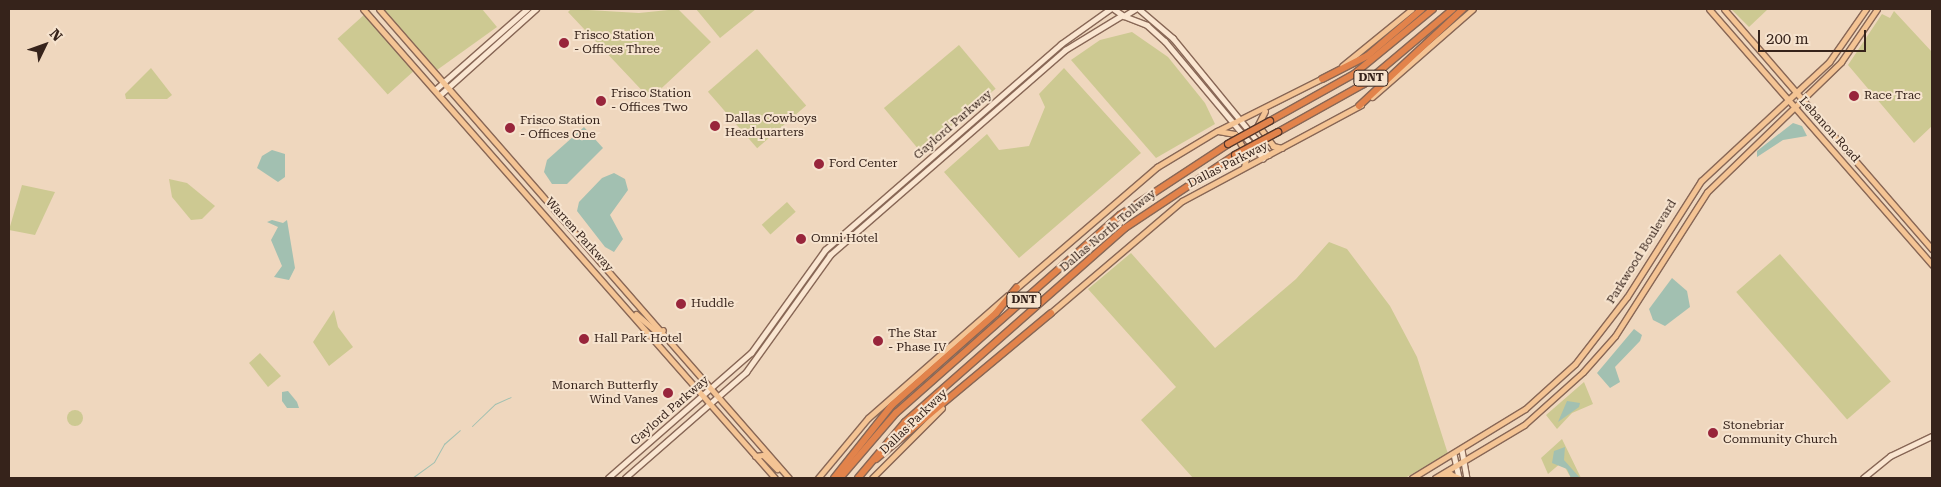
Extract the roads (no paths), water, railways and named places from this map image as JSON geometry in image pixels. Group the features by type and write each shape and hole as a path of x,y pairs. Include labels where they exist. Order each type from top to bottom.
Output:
{"highway":[{"path":"1322,79 1367,56 1422,9"},
{"name":"Dallas North Tollway","path":"840,478 896,413 1120,215 1228,144 1354,74 1433,9"},
{"name":"Dallas North Tollway","path":"858,478 906,422 1125,228 1235,155 1364,84 1453,9"},
{"path":"1359,106 1463,9"},
{"path":"834,478 892,406 996,313 1017,287"},
{"path":"869,464 1051,313"}],"main road":[{"name":"Warren Parkway","path":"364,9 634,312 775,478"},
{"name":"Warren Parkway","path":"379,9 663,330 789,477"},
{"path":"818,478 868,418 1124,192 1217,131 1265,110 1322,79 1412,9"},
{"name":"Dallas Parkway","path":"872,478 930,418 1150,224 1244,167 1359,106 1473,9"},
{"name":"Lebanon Road","path":"1709,9 1932,265"},
{"name":"Parkwood Boulevard","path":"1412,478 1462,450 1525,409 1575,364 1619,309 1652,253 1707,174 1836,54 1866,9"},
{"name":"Parkwood Boulevard","path":"1435,478 1524,425 1583,372 1628,315 1662,259 1712,186 1844,58 1877,9"},
{"path":"1720,21 1726,11"},
{"name":"Lebanon Road","path":"1726,11 1932,250"},
{"path":"1265,110 1258,125 1272,146 1283,148"},
{"path":"1217,131 1235,134 1248,155 1244,167"},
{"path":"1866,187 1873,181"},
{"path":"1652,253 1662,259"},
{"path":"1619,309 1628,315"},
{"path":"634,312 656,332 663,330"},
{"path":"1575,364 1583,372"},
{"path":"755,456 763,454 789,477"},
{"path":"1439,478 1450,474 1459,478"}],"street":[{"path":"435,90 527,9"},
{"path":"440,95 536,9"},
{"name":"Gaylord Parkway","path":"608,478 712,388 768,332 803,275 832,244 1014,85 1070,38 1110,9"},
{"path":"1114,9 1123,16 1155,31 1237,122 1263,158"},
{"name":"Gaylord Parkway","path":"625,478 720,396 774,335 824,261 1074,44 1135,9"},
{"path":"1139,9 1192,60 1244,119 1269,155"},
{"path":"509,25 514,30"},
{"path":"1070,38 1074,44"},
{"path":"1187,65 1192,60"},
{"path":"1014,85 1019,90"},
{"path":"856,223 860,228"},
{"path":"824,261 832,244"},
{"path":"768,332 774,335"},
{"path":"1863,478 1890,456 1932,436"},
{"path":"1462,450 1468,478"},
{"path":"1454,454 1459,478"}],"waterway":[{"path":"472,426 495,404 511,397"},
{"path":"412,478 434,462 444,444 460,430"}],"place":[{"name":"Frisco Station - Offices Three","path":"564,43"},
{"name":"Race Trac","path":"1854,96"},
{"name":"Frisco Station - Offices Two","path":"601,101"},
{"name":"Dallas Cowboys Headquarters","path":"715,126"},
{"name":"Frisco Station - Offices One","path":"510,128"},
{"name":"Ford Center","path":"819,164"},
{"name":"Omni Hotel","path":"801,239"},
{"name":"Huddle","path":"681,304"},
{"name":"Hall Park Hotel","path":"584,339"},
{"name":"The Star - Phase IV","path":"878,341"},
{"name":"Monarch Butterfly Wind Vanes","path":"668,393"},
{"name":"Stonebriar Community Church","path":"1713,433"}]}
